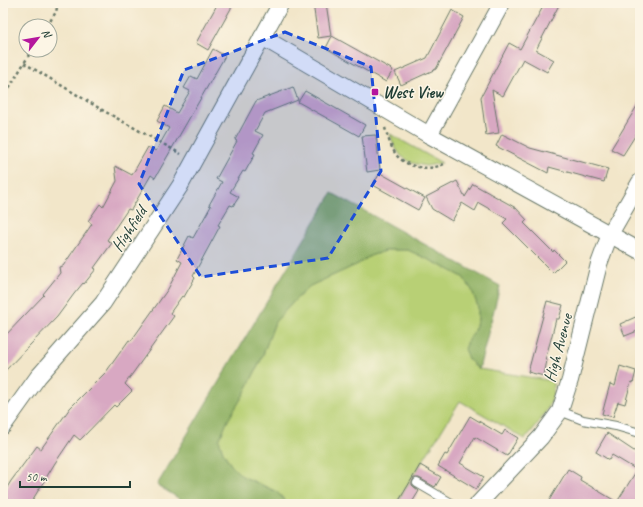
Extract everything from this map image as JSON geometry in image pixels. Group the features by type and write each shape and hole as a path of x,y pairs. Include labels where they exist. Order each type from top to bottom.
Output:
{"street":[{"name":"Highfield","path":"3,426 38,377 103,304 180,186 281,3"},
{"path":"429,135 502,3"},
{"path":"262,37 429,135 640,250"},
{"name":"High Avenue","path":"478,504 541,437 560,411 570,380 599,264 610,234 640,182"}],"lane":[{"path":"560,411 583,420 616,426 640,433"},
{"path":"417,483 439,501 453,504"}],"path":[{"path":"52,18 56,12 58,3"},
{"path":"3,98 27,58"},
{"path":"24,63 104,111 193,161"},
{"path":"385,128 395,152 399,157 410,164 423,168 439,166 446,163"}],"highlighted area":[{"path":"285,32 371,67 381,171 328,258 201,277 139,184 184,70"}],"green space":[{"path":"390,134 442,163 426,166 412,163 401,156 394,146"},
{"path":"332,193 500,286 479,369 468,359 465,351 466,343 473,333 478,320 478,307 472,290 463,277 408,250 388,250 370,256 358,264 310,286 275,322 261,360 244,394 228,420 219,440 223,452 231,465 242,476 277,492 288,504 188,504 157,485"},
{"path":"388,250 408,250 463,277 472,290 478,307 478,320 473,333 466,343 473,365 479,369 553,381 552,400 542,418 525,439 460,401 396,504 288,504 277,492 242,476 231,465 223,452 219,440 228,420 244,394 261,360 275,322 310,286 358,264 370,256"}],"building":[{"path":"218,3 234,3 208,50 196,43"},
{"path":"313,3 326,3 331,36 318,38"},
{"path":"545,3 560,3 536,50 554,60 547,72 523,59 503,96 492,90 499,133 486,135 481,97 509,43 520,49"},
{"path":"452,10 464,17 436,69 401,85 395,72 427,58"},
{"path":"332,36 393,70 386,82 326,48"},
{"path":"213,49 225,56 155,178 151,175 131,210 128,209 107,240 112,243 94,268 96,269 74,294 57,317 3,373 3,338 44,295 43,294 60,273 59,267 63,266 92,224 88,221 100,204 103,207 117,181 115,166 132,175 148,147 156,151 169,128 157,121 165,106 177,113 190,91 184,88 191,76 197,79"},
{"path":"293,87 298,100 265,113 255,131 263,135 245,172 243,171 230,192 239,197 233,206 230,205 218,225 220,226 193,276 195,278 184,297 182,296 170,313 174,316 125,384 132,391 116,407 114,405 80,440 74,435 30,504 3,504 7,497 3,494 37,446 41,449 70,408 106,372 129,340 131,341 168,289 182,262 177,259 189,236 193,238 211,206 209,205 222,182 216,179 237,141 235,140 256,101"},
{"path":"305,91 365,125 359,136 298,102"},
{"path":"640,101 640,128 623,155 611,149"},
{"path":"502,134 530,148 608,169 604,182 549,167 548,173 496,146"},
{"path":"376,135 380,170 367,172 362,136"},
{"path":"380,173 425,198 418,210 373,185"},
{"path":"457,181 465,197 473,184 516,208 527,220 524,223 553,252 554,250 565,261 553,273 503,223 507,219 479,203 475,211 462,203 452,221 432,209 426,197"},
{"path":"547,301 563,305 559,319 556,319 545,360 547,360 544,376 528,372"},
{"path":"640,315 640,330 625,336 620,324"},
{"path":"620,366 636,371 633,383 631,382 625,404 618,402 613,417 602,414 610,384 615,386"},
{"path":"470,416 502,435 505,430 518,438 507,456 475,437 460,463 484,477 476,489 438,466 445,454 447,455"},
{"path":"607,433 640,455 640,494 634,504 547,504 568,469 581,477 580,480 617,502 637,470 612,455 609,460 596,452"},
{"path":"420,465 441,477 435,487 419,478 414,478 412,485 419,491 411,504 397,504"}],"place":[{"name":"West View","path":"375,92"}]}
